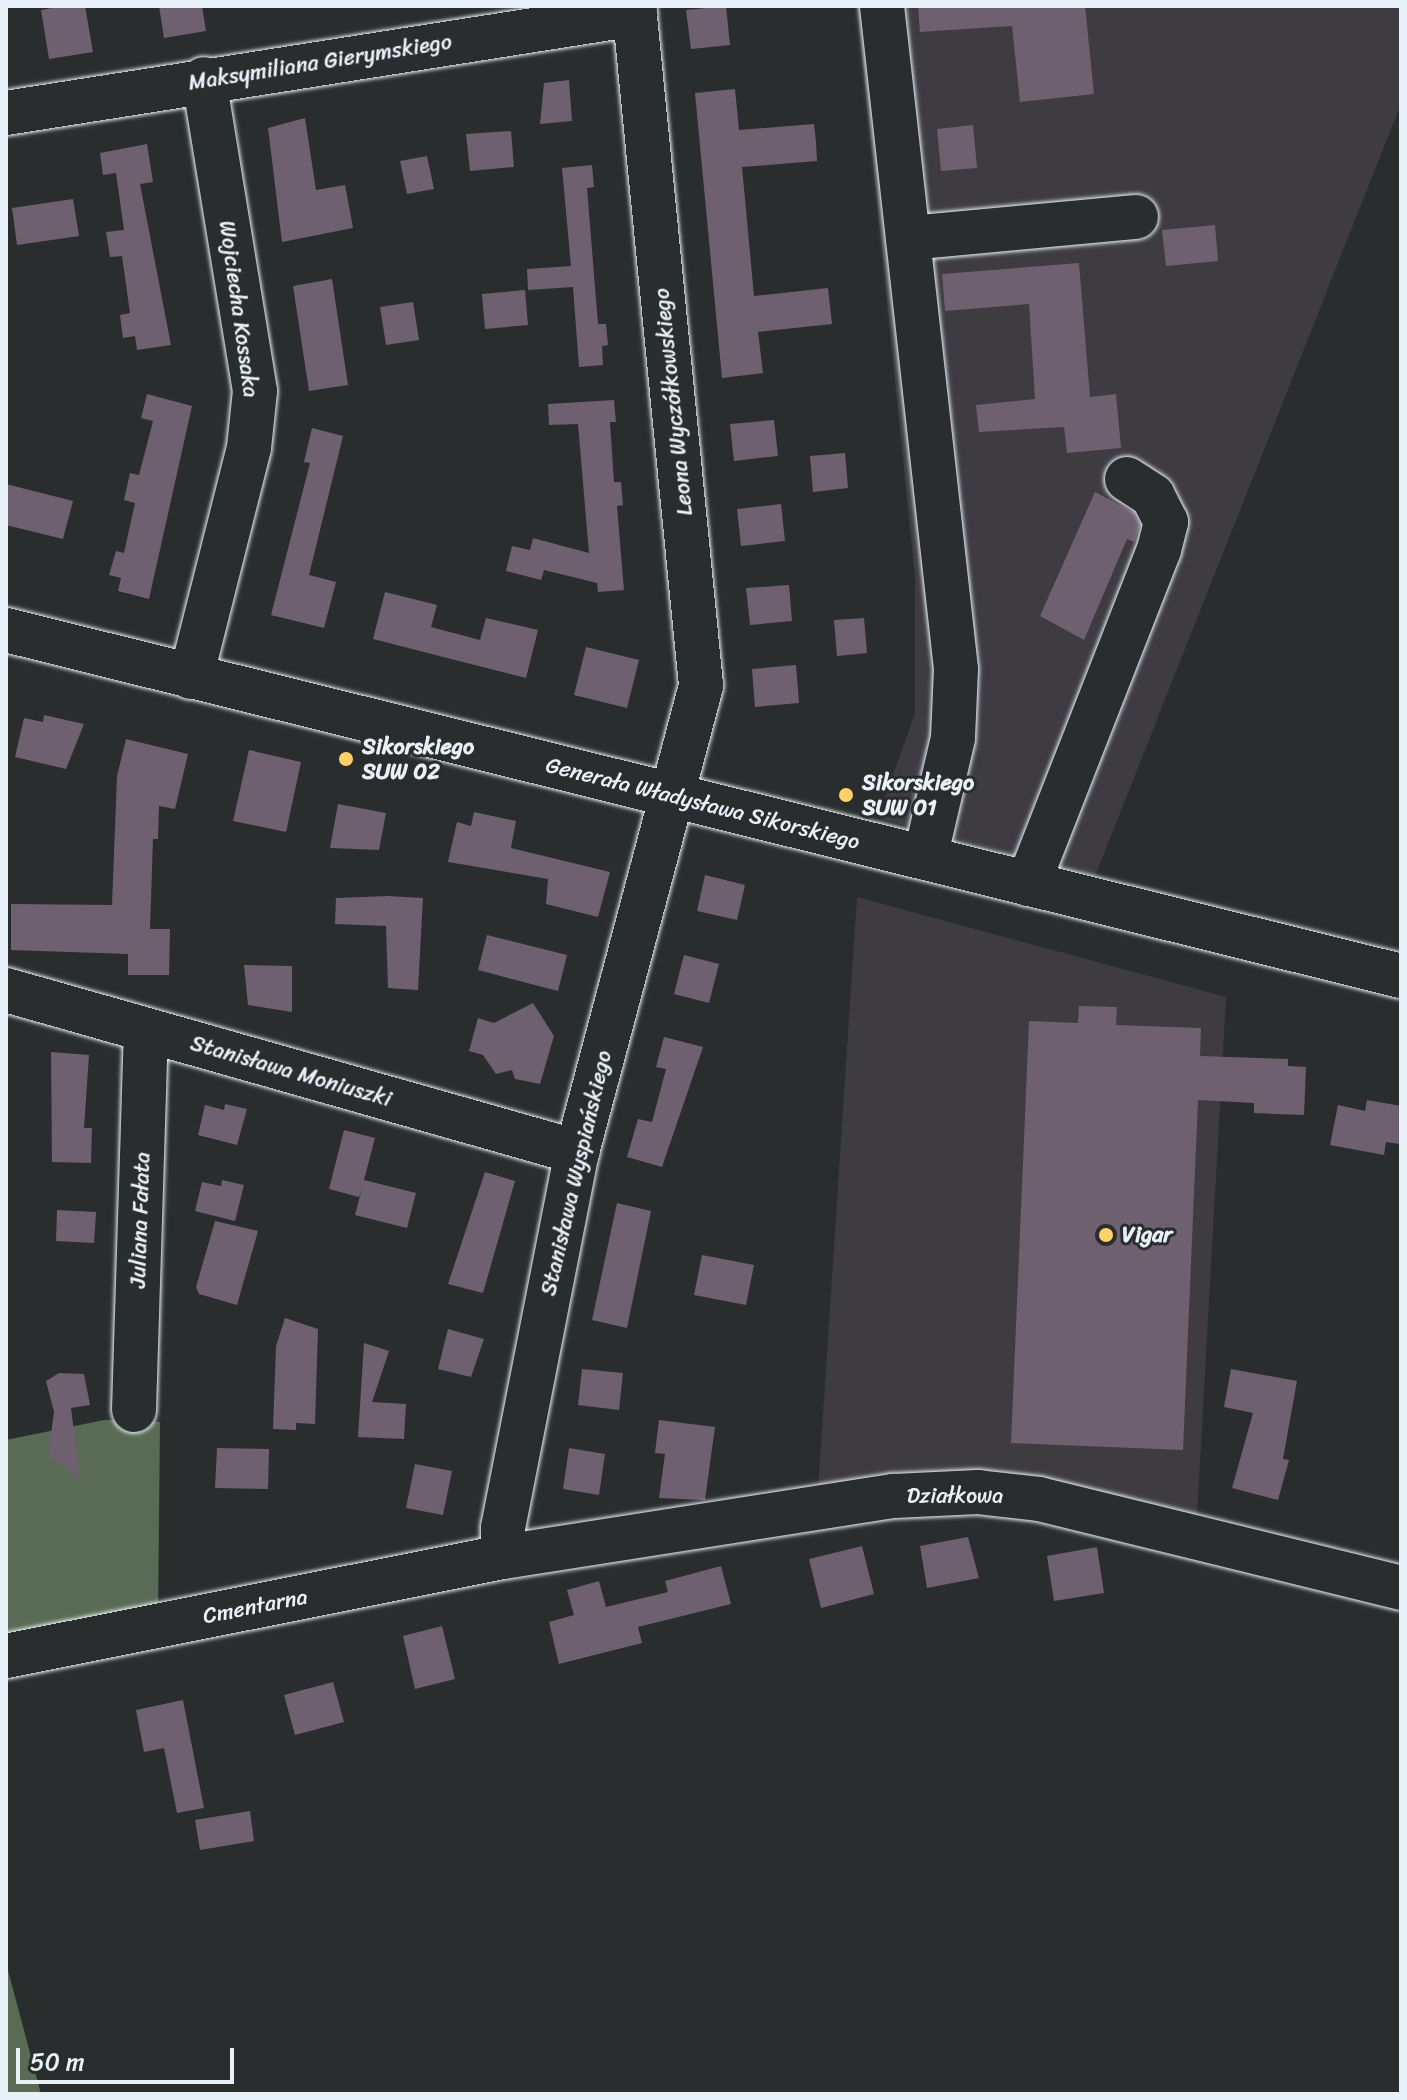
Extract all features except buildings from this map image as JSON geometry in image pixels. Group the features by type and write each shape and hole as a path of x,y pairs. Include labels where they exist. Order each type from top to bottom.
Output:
{"street":[{"path":"882,6 956,669 953,738 925,858"},
{"name":"Maksymiliana Gierymskiego","path":"6,113 634,10"},
{"name":"Leona Wyczółkowskiego","path":"634,10 701,685 673,794"},
{"name":"Wojciecha Kossaka","path":"191,677 249,448 255,391 204,79"},
{"path":"908,238 1136,217"},
{"path":"1028,884 1159,550 1166,522 1153,496 1127,479"},
{"name":"Generała Władysława Sikorskiego","path":"6,630 1401,976"},
{"name":"Stanisława Wyspiańskiego","path":"503,1557 503,1528 577,1152 673,794"},
{"name":"Stanisława Moniuszki","path":"6,990 577,1152"},
{"name":"Juliana Fałata","path":"134,1410 146,1031"},
{"name":"Działkowa","path":"503,1557 894,1496 978,1492 1039,1499 1401,1588"},
{"name":"Cmentarna","path":"6,1656 503,1557"}],"shaded area":[{"path":"857,6 1401,6 1401,104 1095,876 878,818 915,713 915,578"},
{"path":"857,897 1226,997 1197,1517 818,1491"}],"green space":[{"path":"104,1420 160,1422 158,1614 6,1642 6,1440"},
{"path":"6,1963 41,2094 6,2094"}],"place":[{"name":"Sikorskiego SUW 02","path":"346,759"},
{"name":"Sikorskiego SUW 01","path":"846,795"},
{"name":"Vigar","path":"1106,1235"}]}
